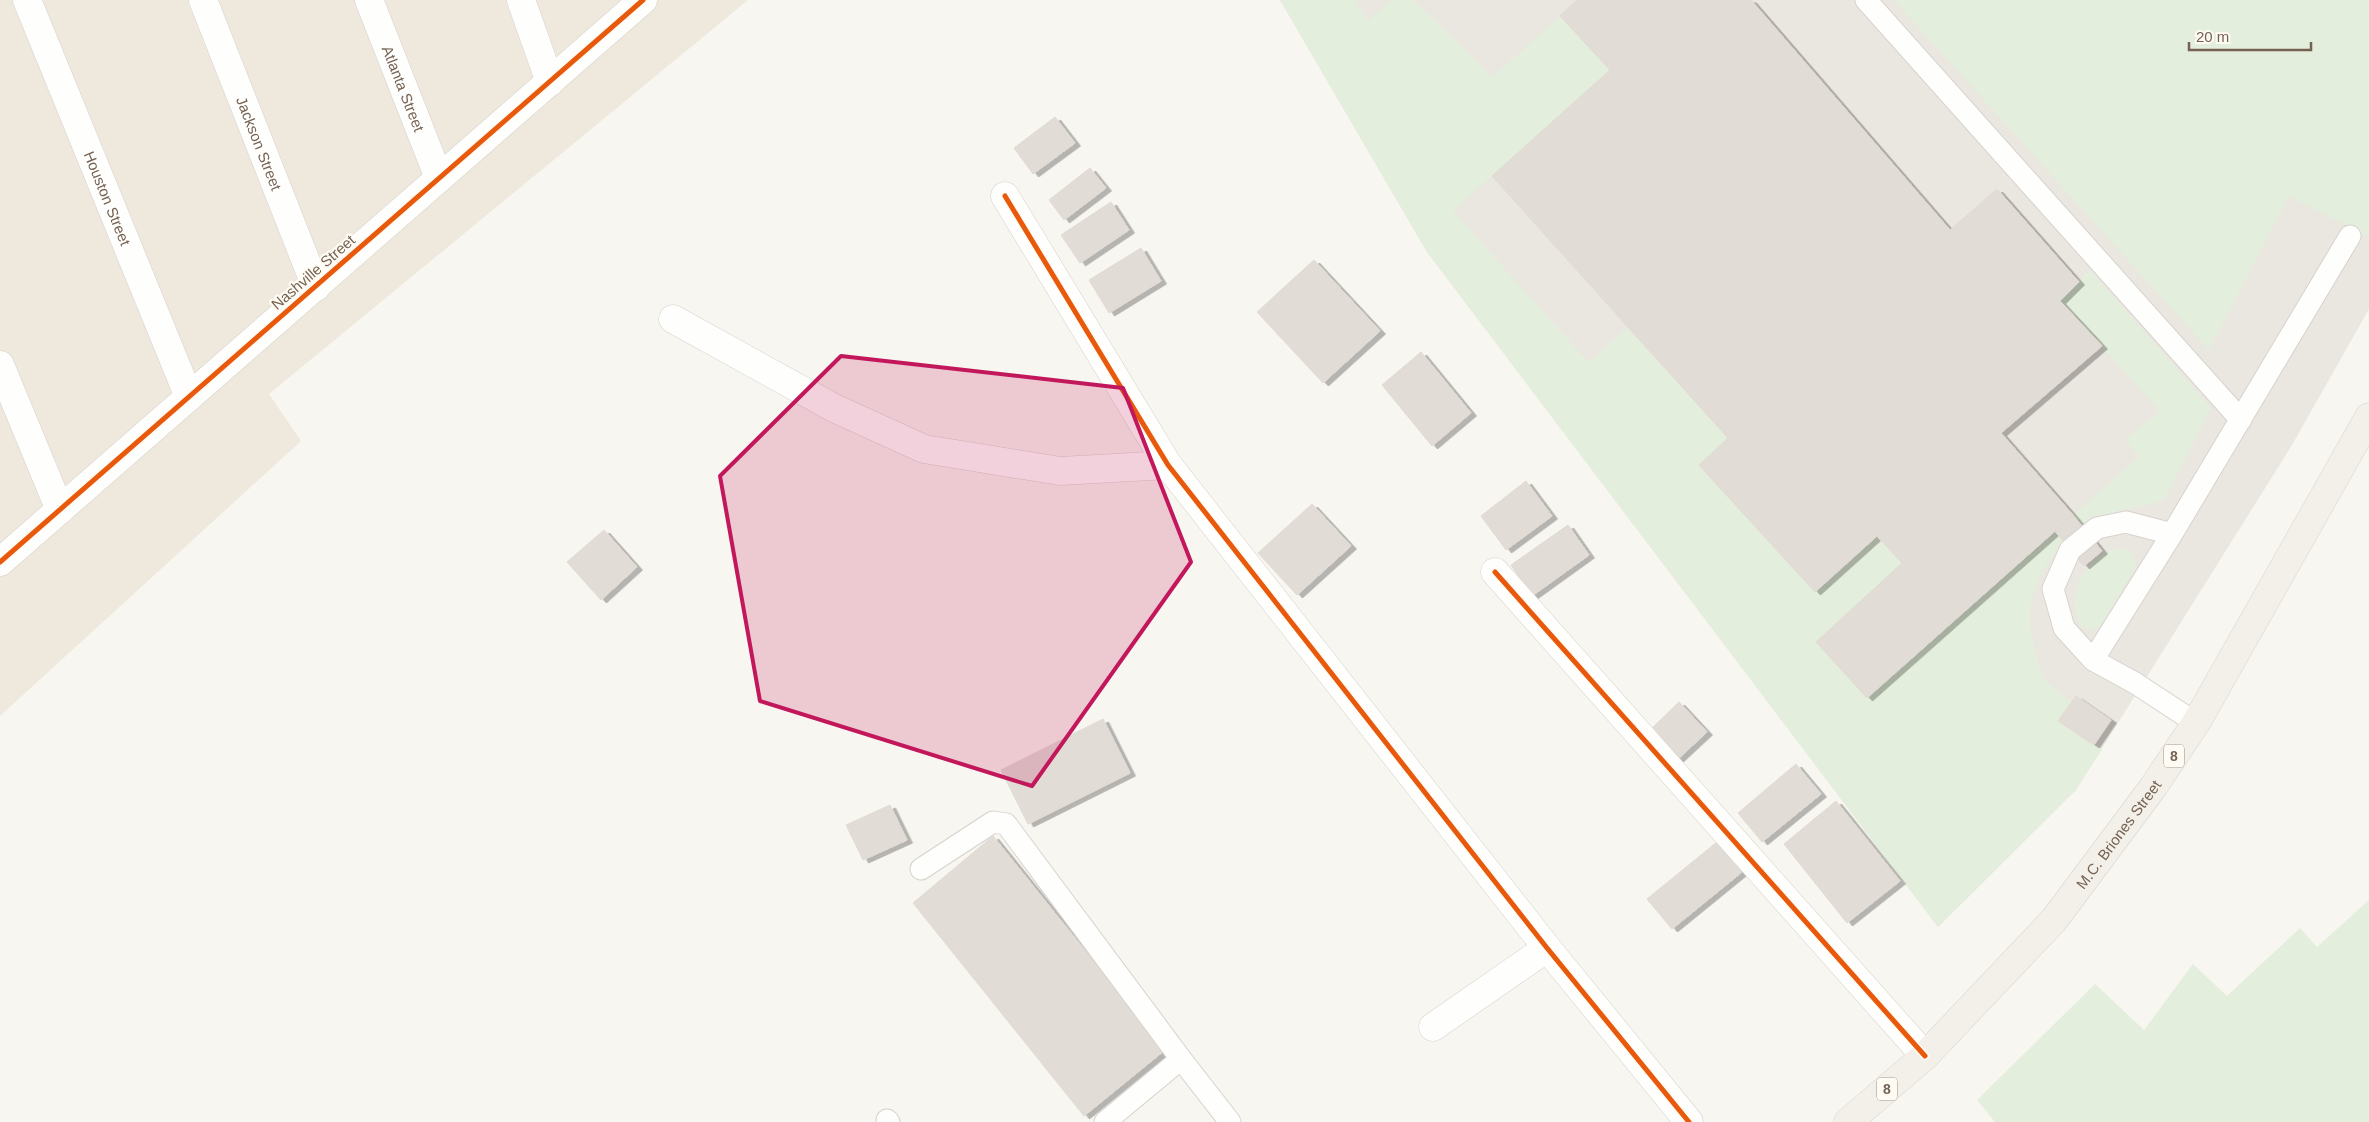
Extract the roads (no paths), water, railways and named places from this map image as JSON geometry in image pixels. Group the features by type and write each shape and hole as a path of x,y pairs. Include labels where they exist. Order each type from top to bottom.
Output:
{"main road":[{"name":"M.C. Briones Street","path":"1848,1122 1925,1056 2054,920 2154,786 2196,723 2369,417"}],"street":[{"name":"Houston Street","path":"27,0 189,397"},
{"name":"Jackson Street","path":"203,0 316,286"},
{"name":"Atlanta Street","path":"369,0 439,178"},
{"path":"521,0 550,82"},
{"name":"Nashville Street","path":"0,562 643,0"},
{"path":"1005,196 1168,465 1547,948 1689,1122"},
{"path":"673,319 834,408 924,449 1060,471 1168,465"},
{"path":"0,365 60,510"},
{"path":"1495,572 1925,1056"},
{"path":"1433,1027 1547,948"}],"lane":[{"path":"1866,0 2240,420"},
{"path":"2092,660 2172,534 2350,236"},
{"path":"2172,534 2126,522 2097,528 2070,550 2053,589 2064,628 2092,660 2135,683 2196,723"},
{"path":"920,869 993,822 1006,824 1230,1122"},
{"path":"1105,1122 1181,1059"}]}
